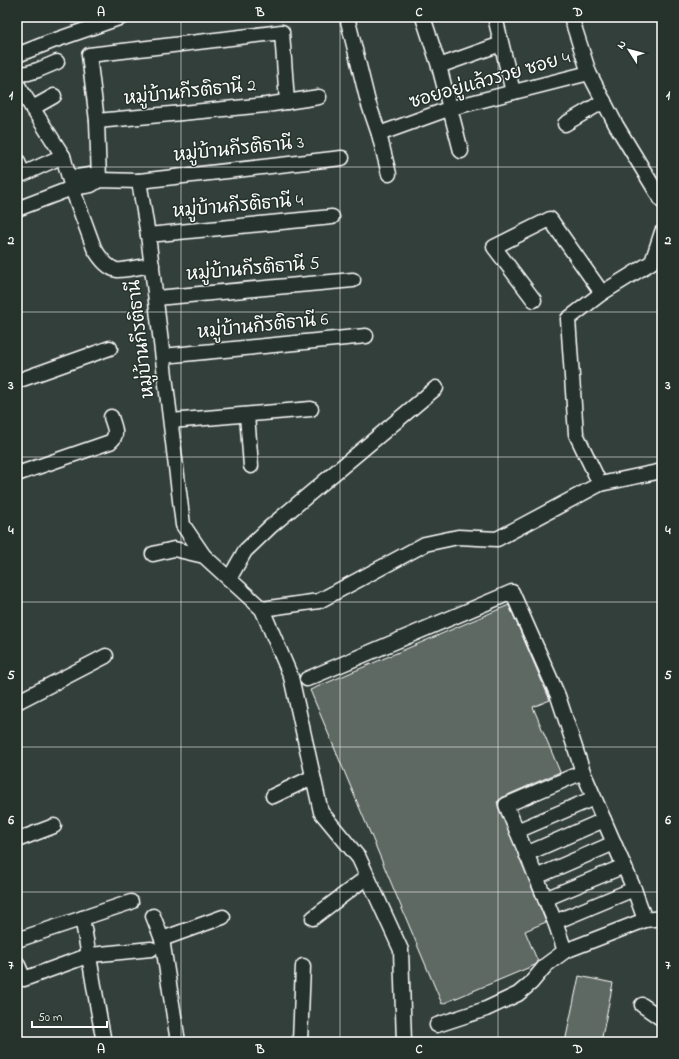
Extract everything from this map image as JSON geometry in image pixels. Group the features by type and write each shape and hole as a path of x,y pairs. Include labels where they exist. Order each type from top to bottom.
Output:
{"street":[{"path":"17,56 50,42 122,17"},
{"path":"346,17 368,102 379,134 389,174"},
{"path":"423,17 451,108 461,151"},
{"path":"495,17 513,92"},
{"path":"575,18 589,73 662,201"},
{"path":"99,180 97,121 89,55 282,32 288,102"},
{"path":"439,66 501,44"},
{"path":"17,74 28,73 57,62"},
{"name":"ซอยอยู่แล้วรวย ซอย 4","path":"379,134 451,108 589,73"},
{"path":"17,84 63,156 71,183 94,248 98,255 112,268 118,270 152,265"},
{"path":"34,110 38,105 54,96"},
{"name":"หมู่บ้านกีรติธานี 2","path":"97,121 288,102 319,97"},
{"path":"565,124 604,101"},
{"path":"17,160 20,175 63,156"},
{"name":"หมู่บ้านกีรติธานี 3","path":"139,180 342,158"},
{"path":"17,209 71,183 90,185 99,180 139,180"},
{"name":"หมู่บ้านกีรติธานี","path":"139,180 152,265 183,525 204,556 262,609"},
{"name":"หมู่บ้านกีรติธานี 4","path":"148,235 332,217"},
{"path":"534,300 494,247 550,219 602,293"},
{"path":"600,484 576,434 568,319 602,293 652,262 662,232"},
{"name":"หมู่บ้านกีรติธานี 5","path":"156,298 353,280"},
{"name":"หมู่บ้านกีรติธานี 6","path":"163,356 366,336"},
{"path":"17,381 110,348"},
{"path":"229,579 245,551 270,527 436,388"},
{"path":"171,421 311,409"},
{"path":"247,415 251,466"},
{"path":"17,474 110,442 114,439 116,434 111,417"},
{"path":"404,1042 401,950 367,877 360,858 321,812 291,677 262,609 318,600 425,544 458,537 497,539 600,484 662,471"},
{"path":"153,554 174,549 204,556"},
{"path":"307,679 512,592 558,696 583,772 634,889 645,920"},
{"path":"17,702 106,656"},
{"path":"565,951 506,805 583,772"},
{"path":"273,796 314,777"},
{"path":"517,831 594,798"},
{"path":"526,854 604,820"},
{"path":"17,840 54,826"},
{"path":"536,877 614,844"},
{"path":"545,899 624,866"},
{"path":"313,918 367,877"},
{"path":"554,922 634,889"},
{"path":"17,940 131,902"},
{"path":"153,916 162,939 178,1042"},
{"path":"162,939 223,917"},
{"path":"82,918 90,955 92,977 103,1042"},
{"path":"437,1025 486,1009 518,994 531,983 546,965 565,951 645,920 662,918"},
{"path":"17,963 24,979 90,955 151,949"},
{"path":"300,1042 303,966"},
{"path":"642,1005 662,1019"}],"building":[{"path":"509,605 550,700 533,707 560,772 503,797 497,802 546,922 525,931 538,962 535,965 442,1004 310,690"},
{"path":"579,976 613,983 601,1042 565,1042"}]}
